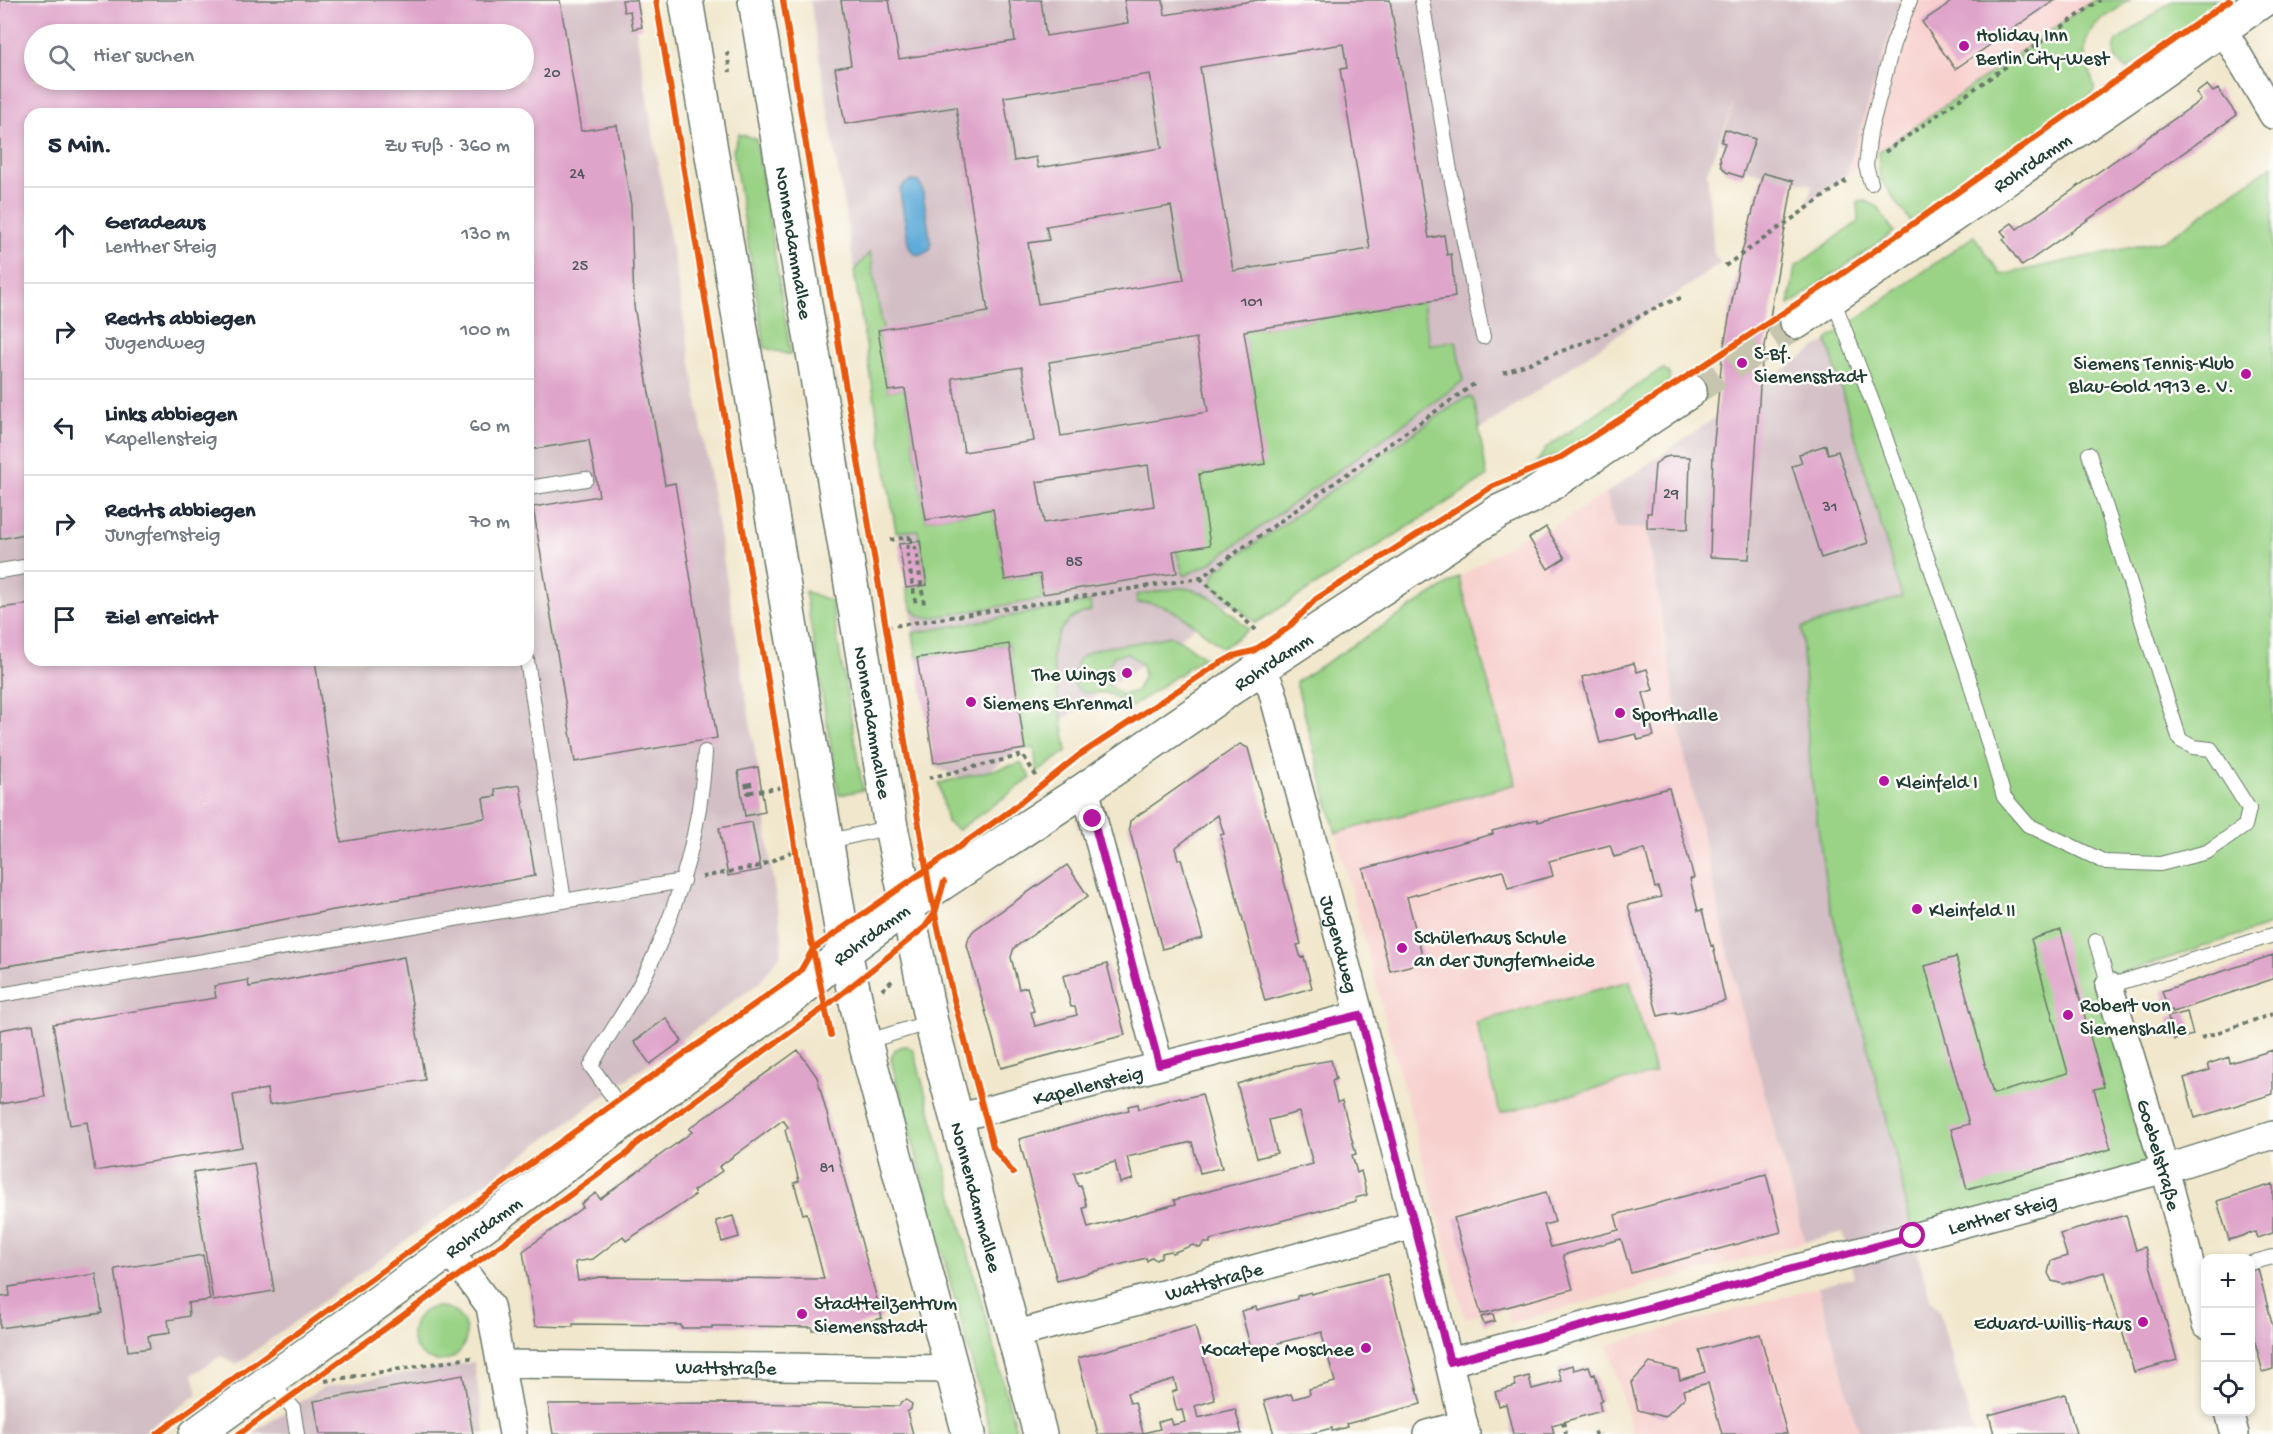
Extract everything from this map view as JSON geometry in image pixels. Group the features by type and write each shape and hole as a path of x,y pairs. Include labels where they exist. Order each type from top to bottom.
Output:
{"main road":[{"path":"686,0 845,952 865,1042 969,1434"},
{"name":"Nonnendammallee","path":"755,0 906,907 930,1022 1040,1434"},
{"name":"Rohrdamm","path":"1797,322 2263,0"},
{"name":"Rohrdamm","path":"196,1434 279,1391 449,1251 796,993 845,952 906,907 1085,789 1262,667 1498,512 1531,497 1690,391"}],"street":[{"path":"2223,29 2273,115"},
{"name":"Jugendweg","path":"1262,667 1272,690 1360,1015 1450,1362 1465,1429"},
{"path":"1085,789 1159,1064"},
{"name":"Goebelstraße","path":"2109,986 2199,1277 2203,1308"},
{"name":"Kapellensteig","path":"956,1118 1159,1064 1360,1015"},
{"name":"Lenther Steig","path":"1450,1362 2165,1169 2273,1135"},
{"name":"Wattstraße","path":"1014,1335 1414,1225"},
{"path":"449,1251 490,1306 490,1361 513,1434"},
{"name":"Wattstraße","path":"490,1361 952,1369"},
{"path":"2230,1416 2235,1434"},
{"path":"1427,1434 1465,1429"}],"lane":[{"path":"1422,0 1451,177 1483,337"},
{"path":"1871,183 1866,166 1866,149 1893,44 1910,0"},
{"path":"1833,299 1880,422 1963,661 2004,797 2028,825 2105,862 2160,864 2207,852 2246,826 2249,809 2211,749 2193,747 2180,740 2089,454"},
{"path":"534,487 586,479"},
{"path":"0,571 24,567"},
{"path":"528,666 564,901"},
{"path":"628,1118 591,1066 648,969 678,899 694,838 703,786 705,752"},
{"path":"826,842 891,827"},
{"path":"0,995 683,881"},
{"path":"2096,941 2109,986 2273,935"},
{"path":"865,1042 930,1022"},
{"path":"2255,1262 2273,1257"},
{"path":"279,1391 293,1408 297,1434"}],"path":[{"path":"1725,266 2100,0"},
{"path":"727,52 730,72"},
{"path":"1503,373 1599,338 1661,305 1681,298"},
{"path":"885,628 1200,578 1477,382"},
{"path":"890,540 909,537"},
{"path":"909,537 916,550 924,604"},
{"path":"909,537 907,551 916,606"},
{"path":"1200,578 1256,630"},
{"path":"883,616 887,638"},
{"path":"929,778 1023,755 1038,779"},
{"path":"748,782 751,792 786,787"},
{"path":"727,872 770,862"},
{"path":"876,995 897,976"},
{"path":"2201,1038 2273,1014"},
{"path":"326,1381 490,1361"},
{"path":"279,1391 325,1372"},
{"path":"1563,1422 1566,1434"},
{"path":"1593,1434 1600,1432 1600,1434"}],"shaded area":[{"path":"0,0 631,0 765,812 770,862 782,935 781,953 760,982 237,1364 221,1356 193,1374 198,1394 141,1434 0,1434"},
{"path":"810,0 1900,0 1846,175 1807,204 1812,185 1745,169 1742,177 1726,172 1719,161 1725,143 1721,142 1736,97 1707,172 1714,254 1721,263 1132,671 1025,746 1025,749 1018,750 972,783 937,768 934,763"},
{"path":"1900,0 2094,0 1846,175"},
{"path":"1827,340 1902,598 1811,775 1827,893 1893,1143 1913,1236 1930,1299 1939,1311 1974,1434 1859,1434 1818,1287 1855,1277 1843,1232 1805,1242 1737,992 1683,747 1647,528 1615,528 1606,493"},
{"path":"1606,493 1615,528 1647,528 1683,747 1737,992 1805,1242 1510,1323 1506,1308 1465,1318 1296,682 1526,534 1548,569 1565,557 1548,530"},
{"path":"1818,1287 1859,1434 1632,1434 1608,1345"},
{"path":"474,1362 485,1434 251,1434 323,1387"}],"green space":[{"path":"2094,0 2130,0 2097,24 2086,40 2086,61 2093,80 2094,93 1911,222 1881,180 1879,152"},
{"path":"2173,0 2224,0 2127,69 2123,67 2114,54 2117,41"},
{"path":"739,134 756,139 791,355 765,348 733,150"},
{"path":"2273,165 2273,924 2107,978 2165,1169 1913,1236 1893,1143 1827,893 1811,775 1802,628 1902,597 1827,340 1974,236 2001,275 2166,240"},
{"path":"1865,201 1877,206 1894,232 1789,305 1795,267 1858,222 1858,202"},
{"path":"870,252 883,330 878,331 888,391 905,389 926,520 993,509 1005,580 1040,574 1044,599 928,618 922,617 912,608 906,588 927,584 918,530 896,532 854,271"},
{"path":"1422,302 1430,345 1456,341 1463,381 1209,564 1184,576 1176,550 1199,474 1264,464 1244,331"},
{"path":"1664,369 1670,374 1668,385 1561,454 1537,462 1547,447"},
{"path":"1469,397 1473,399 1475,405 1487,477 1256,623 1211,584 1217,570"},
{"path":"1459,577 1516,784 1336,833 1296,682"},
{"path":"1178,588 1199,592 1217,601 1249,629 1223,648 1173,611 1150,603 1138,603 1136,595"},
{"path":"805,591 831,601 863,790 839,795"},
{"path":"1090,602 1091,611 1068,621 1059,633 1053,649 1052,658 1067,751 1037,773 1034,748 1025,749 1009,644 917,658 913,633"},
{"path":"1170,636 1180,640 1204,657 1124,712 1114,696 1103,693 1084,693 1075,686 1074,673 1077,664 1089,652","holes":["1128,653 1142,665 1144,676 1136,691 1121,695 1107,683 1105,672 1114,656"]},
{"path":"1021,763 1031,778 958,830 947,822 939,783"},
{"path":"1630,981 1655,1073 1500,1113 1476,1022"},
{"path":"906,1046 913,1049 915,1055 1017,1434 991,1434 891,1060 896,1050"},
{"path":"434,1307 444,1307 454,1311 462,1319 466,1334 462,1349 454,1357 444,1361 434,1361 424,1357 416,1349 412,1339 412,1329 416,1319 424,1311"}],"water":[{"path":"911,181 918,182 922,187 931,244 930,250 921,255 914,254 909,247 900,191 904,184"}],"building":[{"path":"0,0 560,0 581,131 617,125 631,205 634,306 665,485 675,483 717,738 575,762 534,507 599,496 589,440 534,449 534,108 24,108 24,534 0,539"},
{"path":"622,0 637,0 642,27 633,29 630,11 624,12"},
{"path":"841,0 889,0 899,59 1015,41 1009,0 1041,0 1046,36 1128,23 1124,0 1163,0 1165,15 1258,0 1390,0 1429,238 1444,235 1447,255 1451,254 1455,297 1244,331 1265,464 1199,474 1210,545 1173,551 1177,573 1043,594 1040,574 1005,580 993,509 926,520 905,389 888,391 878,330 988,312 956,107 845,124 835,68 851,65","holes":["1343,44 1347,68 1340,69 1370,249 1233,271 1200,67","1150,74 1162,148 1038,168 1036,157 1014,161 1004,97","1171,206 1184,280 1038,304 1028,243 1049,240 1046,226","1196,338 1208,412 1061,436 1049,362","1022,367 1034,441 964,452 952,378","1148,465 1154,506 1044,523 1037,482"]},
{"name":"Holiday Inn Berlin City-West","path":"1954,0 2055,0 1955,69 1922,22"},
{"path":"2207,85 2213,92 2218,89 2237,115 2022,266 2003,239 2006,237 2001,231 2012,223 2017,229 2201,100 2196,93"},
{"path":"1725,129 1755,139 1742,177 1726,172 1721,166 1720,156 1725,143 1721,142"},
{"name":"S-Bf. Siemensstadt","path":"1763,173 1793,181 1761,370 1749,559 1710,557 1713,452 1722,357 1739,263"},
{"path":"1826,445 1828,454 1838,451 1868,543 1821,558 1792,466 1802,463 1799,454"},
{"path":"1690,457 1688,529 1647,528 1647,513 1651,513 1655,465 1662,458"},
{"path":"1546,527 1565,558 1548,569 1529,538"},
{"path":"920,541 927,585 906,588 899,544"},
{"path":"24,605 24,666 316,666 341,842 486,818 483,798 496,796 495,789 520,785 535,876 203,935 0,967 0,608"},
{"name":"Siemens Ehrenmal","path":"1009,644 1025,749 934,763 917,658"},
{"name":"Sporthalle","path":"1634,663 1637,672 1647,669 1653,690 1643,693 1654,736 1638,740 1636,734 1600,743 1582,677"},
{"path":"1240,744 1248,748 1301,944 1297,945 1301,958 1304,957 1312,988 1265,1001 1220,835 1224,834 1218,815 1175,848 1178,859 1181,859 1203,938 1162,949 1129,828 1130,821"},
{"path":"758,767 765,812 745,816 738,771"},
{"path":"1669,788 1694,878 1690,879 1698,911 1702,910 1711,946 1713,945 1725,1001 1676,1014 1676,1012 1658,1016 1628,905 1661,897 1658,887 1655,888 1645,849 1614,857 1610,845 1549,861 1553,876 1508,888 1503,871 1407,897 1424,962 1390,971 1363,869 1493,834 1492,831 1538,819 1538,822"},
{"path":"752,822 761,870 728,876 719,828"},
{"path":"1067,865 1088,896 1014,948 1011,957 1019,989 1027,987 1034,1011 1031,1012 1035,1026 1077,1015 1075,1007 1071,1007 1063,976 1107,964 1125,1035 1001,1068 967,945 969,937 974,930"},
{"name":"Robert von Siemenshalle","path":"2061,930 2104,1087 2094,1089 2111,1149 1967,1189 1951,1129 1969,1124 1925,966 1956,957 1993,1094 2068,1073 2031,939"},
{"path":"2273,955 2273,979 2173,1012 2169,1011 2162,991"},
{"path":"404,957 425,1080 269,1105 267,1089 233,1095 242,1147 95,1171 87,1122 70,1125 53,1024 216,998 214,986 248,980 249,987"},
{"path":"2187,1012 2193,1035 2174,1040 2168,1017"},
{"path":"666,1018 682,1041 650,1064 634,1042"},
{"path":"33,1024 45,1097 0,1104 0,1030"},
{"path":"798,1050 817,1077 882,1318 841,1330 812,1330 812,1327 681,1328 681,1325 535,1326 523,1251 583,1207 581,1204 596,1193 600,1199 692,1132 689,1129","holes":["783,1120 788,1127 785,1130 799,1181 794,1183 803,1214 807,1213 824,1279 600,1277 578,1281 575,1262 593,1259 623,1236 626,1241 695,1195 693,1191 722,1171 719,1167"]},
{"path":"2273,1050 2273,1094 2195,1118 2184,1078 2210,1070 2208,1064 2229,1057 2230,1063"},
{"path":"1331,1060 1336,1079 1332,1081 1337,1102 1342,1101 1356,1154 1352,1155 1357,1173 1361,1171 1367,1195 1355,1198 1356,1201 1210,1240 1210,1243 1204,1243 1200,1248 1193,1245 1172,1253 1171,1251 1162,1253 1161,1257 1156,1260 1152,1257 1147,1261 1146,1258 1057,1281 1019,1139 1129,1110 1128,1106 1138,1104 1139,1109 1180,1097 1181,1099 1202,1094 1222,1168 1200,1173 1192,1142 1127,1157 1133,1179 1120,1183 1115,1162 1074,1173 1078,1186 1081,1185 1087,1207 1083,1208 1088,1228 1176,1204 1174,1200 1313,1164 1299,1112 1269,1120 1277,1153 1257,1158 1237,1084 1292,1067"},
{"path":"254,1163 274,1291 213,1301 193,1172"},
{"path":"1766,1174 1781,1232 1631,1273 1621,1239 1617,1240 1563,1255 1573,1289 1481,1314 1454,1218 1546,1192 1555,1222 1544,1225 1551,1247 1619,1230 1615,1215"},
{"path":"2273,1184 2273,1233 2257,1238 2255,1232 2229,1240 2217,1201"},
{"name":"Eduard-Willis-Haus","path":"2126,1215 2136,1250 2145,1247 2177,1360 2134,1372 2105,1272 2063,1284 2052,1281 2048,1273 2051,1261 2067,1256 2060,1234"},
{"path":"733,1216 739,1237 722,1242 716,1221"},
{"path":"203,1255 210,1300 188,1303 189,1316 168,1320 170,1333 148,1336 150,1348 128,1351 115,1269"},
{"path":"2258,1269 2273,1327 2273,1369 2263,1372 2255,1342 2255,1270"},
{"path":"96,1274 102,1313 0,1328 0,1297 10,1296 9,1287"},
{"name":"Kocatepe Moschee","path":"1387,1274 1421,1404 1346,1424 1347,1427 1332,1431 1332,1428 1309,1434 1274,1434 1264,1401 1291,1394 1293,1399 1310,1394 1309,1389 1335,1382 1322,1332 1278,1343 1279,1349 1253,1356 1241,1311 1256,1307 1257,1310 1297,1299 1297,1296 1311,1292 1311,1294"},
{"path":"1493,1314 1495,1321 1484,1324 1481,1317"},
{"path":"1195,1326 1215,1400 1195,1406 1198,1418 1235,1409 1242,1434 1098,1434 1078,1358","holes":["1174,1379 1177,1390 1172,1392 1177,1411 1182,1410 1185,1422 1173,1425 1171,1419 1158,1422 1160,1429 1143,1433 1135,1402 1130,1403 1127,1393"]},
{"path":"1760,1334 1787,1434 1722,1434 1708,1383 1683,1390 1685,1397 1665,1417 1638,1410 1631,1383 1650,1363 1678,1370 1680,1380 1705,1372 1699,1350"},
{"path":"1573,1365 1574,1370 1589,1366 1592,1375 1595,1374 1602,1400 1599,1401 1601,1411 1552,1425 1554,1434 1513,1434 1506,1404 1499,1406 1495,1392 1516,1386 1514,1380 1529,1376 1532,1389 1562,1381 1558,1369"},
{"path":"463,1375 473,1434 320,1434 314,1401"},
{"path":"2065,1394 2076,1434 1994,1434 1989,1415"},
{"path":"906,1400 912,1404 911,1409 907,1412 913,1434 553,1434 548,1404 738,1403 899,1406"}],"tunnel":[{"path":"1690,391 1797,322"}],"cycle path":[{"path":"656,0 809,931 831,1035"},
{"path":"783,0 930,891 952,992 993,1147 1013,1173"},
{"path":"157,1434 617,1101 792,978 801,970 813,949 1010,811 1078,756 1215,666 1233,656 1253,651 1288,628 1316,599 1493,486 1558,459 1689,375 1836,278 2230,0"},
{"path":"239,1434 628,1153 638,1142 825,1007 925,927 935,913 944,882"}],"place":[{"name":"Holiday Inn Berlin City-West","path":"1964,46"},
{"name":"S-Bf. Siemensstadt","path":"1742,363"},
{"name":"Siemens Tennis-Klub Blau-Gold 1913 e. V.","path":"2246,374"},
{"name":"The Wings","path":"1127,673"},
{"name":"Siemens Ehrenmal","path":"971,702"},
{"name":"Sporthalle","path":"1620,713"},
{"name":"Kleinfeld I","path":"1884,781"},
{"name":"Kleinfeld II","path":"1917,909"},
{"name":"Schülerhaus Schule an der Jungfernheide","path":"1402,948"},
{"name":"Robert von Siemenshalle","path":"2068,1015"},
{"name":"Stadtteilzentrum Siemensstadt","path":"802,1314"},
{"name":"Eduard-Willis-Haus","path":"2143,1322"},
{"name":"Kocatepe Moschee","path":"1366,1348"}],"route":[{"path":"1093,819 1159,1064 1360,1015 1450,1362 1913,1236"}]}
